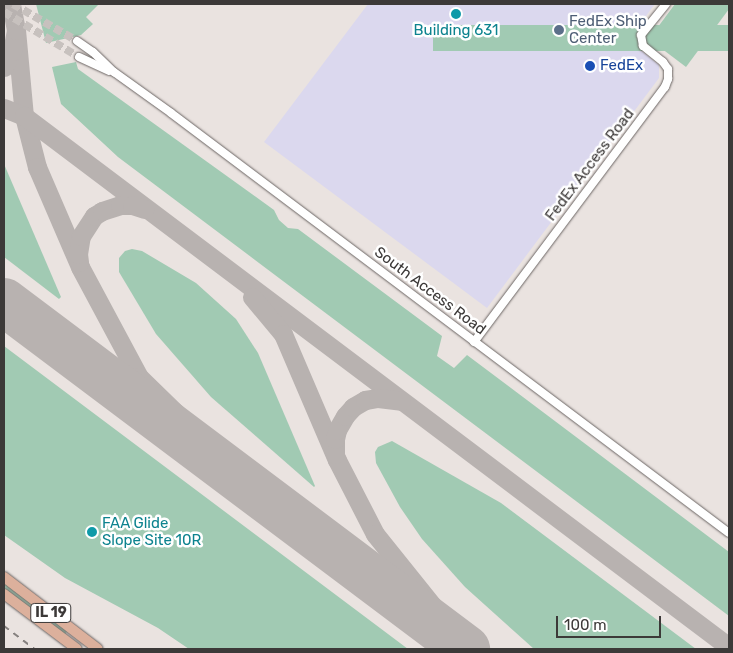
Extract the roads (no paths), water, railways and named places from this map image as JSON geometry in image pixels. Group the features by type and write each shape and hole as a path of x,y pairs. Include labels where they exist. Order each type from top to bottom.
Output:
{"main road":[{"name":"IL 19","path":"4,577 98,649"},
{"name":"IL 19","path":"4,594 77,649"}],"street":[{"name":"FedEx Access Road","path":"474,342 664,87 668,79 668,69 663,62 643,46 641,35 666,4"},
{"name":"South Access Road","path":"77,41 93,52 114,72 178,118 729,533"},
{"name":"South Access Road","path":"79,57 114,72"}],"tunnel":[{"path":"13,4 77,41"},
{"path":"4,12 79,57"}],"railway":[{"path":"4,626 34,649"}],"place":[{"name":"Building 631","path":"456,14"},
{"name":"FedEx Ship Center","path":"559,30"},
{"name":"FedEx","path":"590,66"},
{"name":"FAA Glide Slope Site 10R","path":"92,532"}]}
